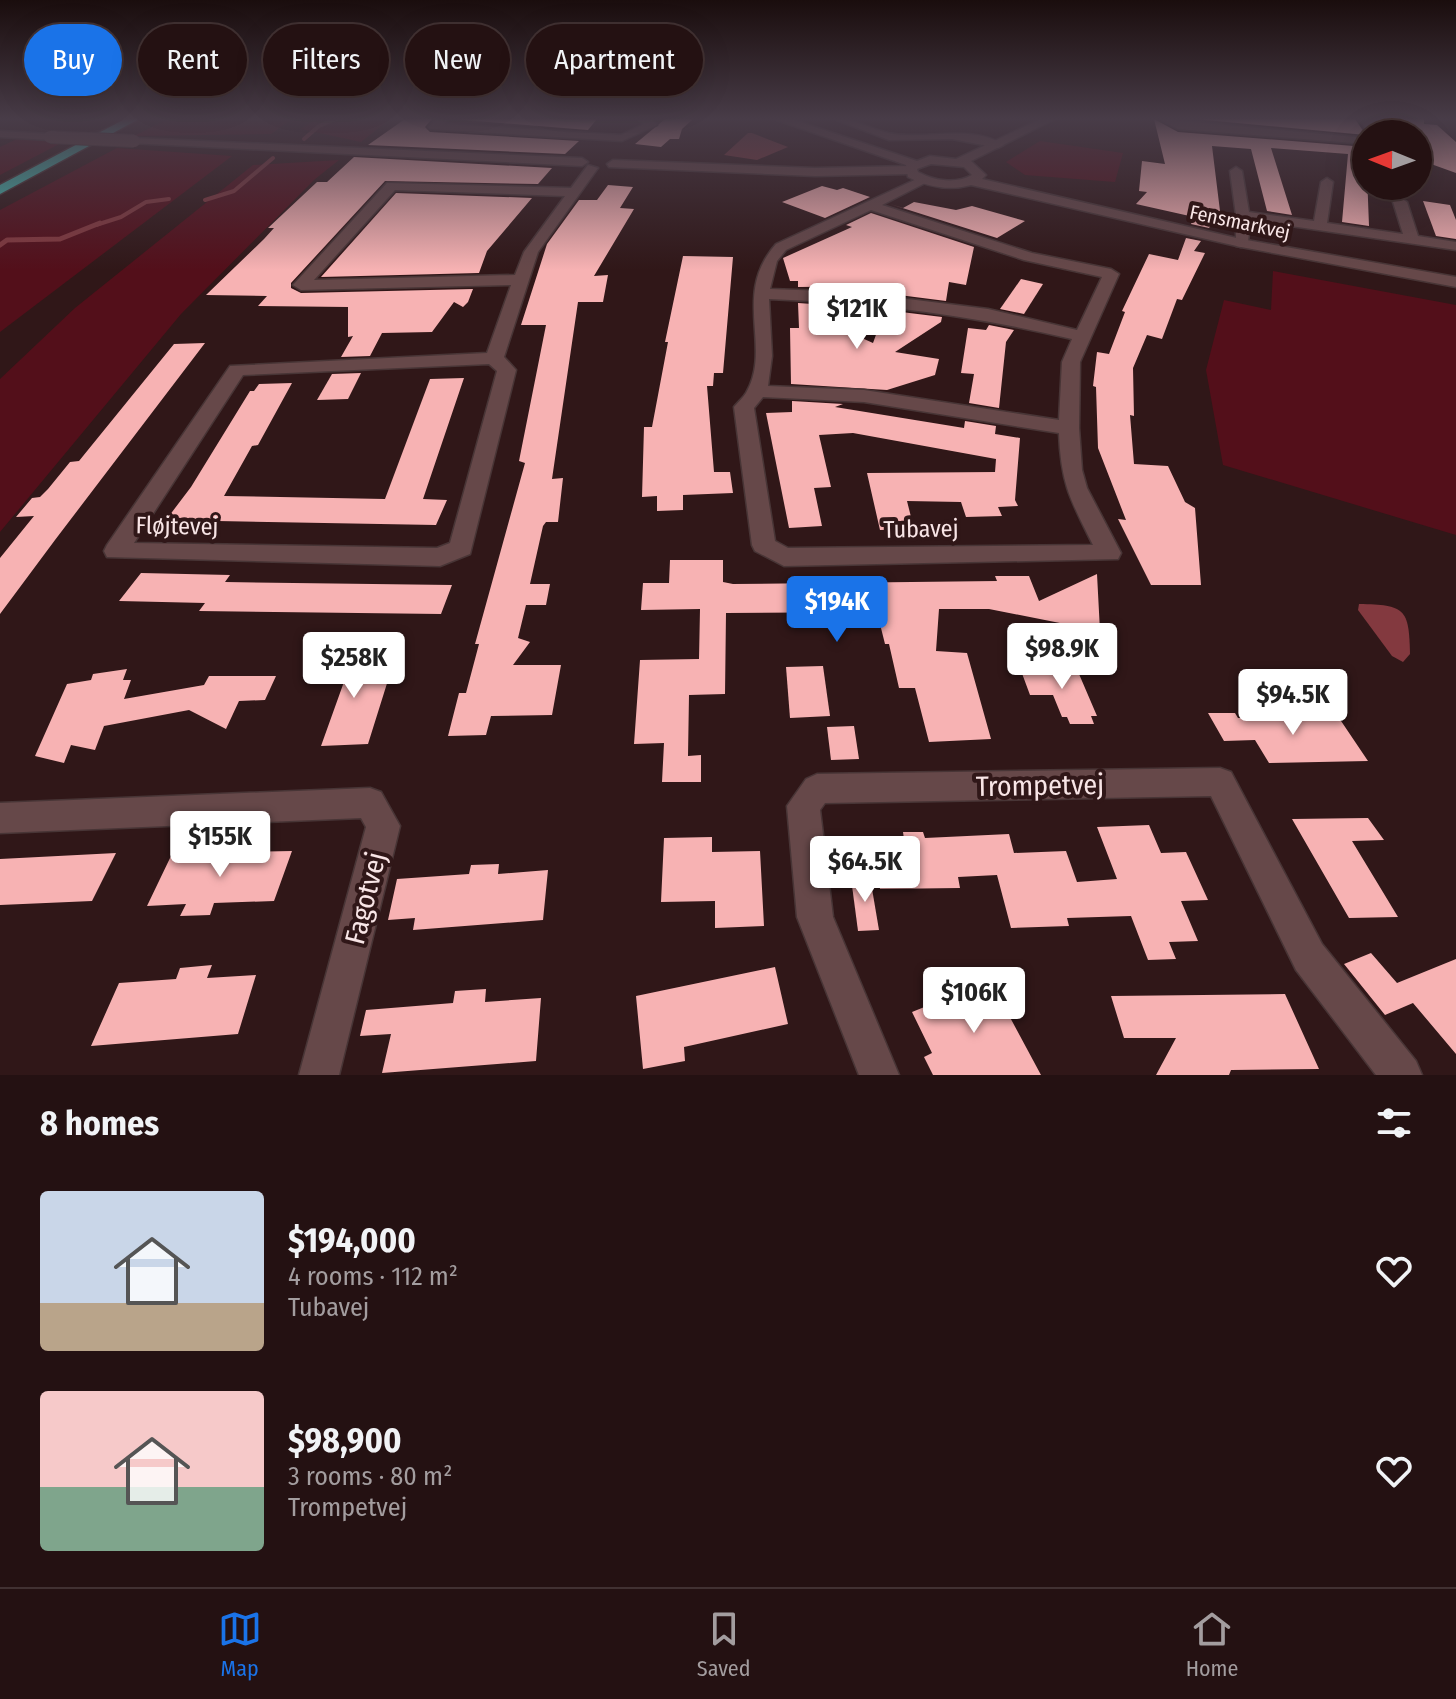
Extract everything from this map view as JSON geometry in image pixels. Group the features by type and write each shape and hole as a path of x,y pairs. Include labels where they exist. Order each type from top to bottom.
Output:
{"highway":[{"path":"0,183 27,169"},
{"path":"0,190 39,169"}],"street":[{"path":"494,358 531,252 594,169"},
{"path":"778,169 917,171"},
{"path":"912,169 917,171"},
{"path":"972,181 980,175 975,169"},
{"name":"Fensmarkvej","path":"917,171 944,183 972,181 1241,243 1456,282"},
{"name":"Tubavej","path":"871,206 1029,257 1111,274 1071,362 1069,428 1071,470 1076,488 1109,553 784,557 764,545 744,407 756,391 761,369 762,294 766,264 781,247 871,206 917,171"},
{"path":"1236,171 1243,215 1241,243"},
{"path":"1320,226 1327,182"},
{"path":"521,280 301,285 392,186 577,192"},
{"path":"1400,202 1412,240"},
{"path":"1243,215 1456,246"},
{"path":"762,294 852,297 988,314 1081,336"},
{"name":"Fløjtevej","path":"494,358 507,370 461,548 440,557 116,551 237,370 494,358"},
{"path":"756,391 864,396 1069,428"},
{"name":"Trompetvej","path":"879,1075 815,917 803,806 817,789 1220,782 1309,957 1402,1075"},
{"name":"Fagotvej","path":"0,818 370,803 383,826 319,1075"}],"shaded area":[{"path":"77,169 215,169 0,332 0,210"},
{"path":"248,169 328,169 181,314 0,532 0,379 75,308"},
{"path":"1016,169 1119,169 1115,182 1025,175"},
{"path":"1273,271 1456,305 1456,535 1223,465 1206,370 1224,300 1271,310"},
{"path":"1359,604 1395,608 1406,618 1410,654 1403,662 1392,656 1358,610"}],"building":[{"path":"341,169 551,169 538,184 385,181 291,283 291,288 301,293 473,289 468,302 463,307 454,302 432,332 382,333 370,356 341,357 353,336 348,337 348,307 258,306 267,296 206,295 274,228 268,228 317,182 327,182"},
{"path":"1141,169 1215,169 1220,211 1209,228 1191,224 1194,217 1136,204 1147,192 1139,191"},
{"path":"1256,169 1278,169 1292,215 1267,211"},
{"path":"1347,169 1352,169 1352,200 1368,200 1369,226 1342,222"},
{"path":"608,185 633,187 620,208 634,209 594,276 608,275 603,302 578,302 552,479 563,478 558,522 546,522 543,526 530,584 550,584 546,605 526,605 518,638 530,642 513,665 561,665 552,715 491,716 486,735 448,736 459,693 466,693 479,644 475,644 525,463 519,461 546,325 521,325 547,244 579,200 597,200"},
{"path":"822,186 837,190 843,188 870,197 825,218 782,202"},
{"path":"396,193 532,198 487,251 479,273 321,277"},
{"path":"1423,201 1450,205 1456,220 1456,239 1436,236"},
{"path":"914,202 956,210 972,206 1025,221 997,238 890,204 903,208"},
{"path":"871,213 974,247 966,285 949,282 946,301 891,294 894,286 798,287 798,281 790,281 783,258 852,227 846,225"},
{"path":"1186,238 1201,241 1194,251 1205,253 1182,300 1177,299 1162,339 1147,335 1133,368 1134,416 1130,415 1134,464 1168,466 1185,502 1195,508 1201,585 1151,585 1118,519 1126,520 1098,448 1096,387 1093,386 1097,352 1109,354 1125,312 1122,311 1149,254 1178,260"},
{"path":"683,256 733,257 723,373 714,373 713,386 707,386 714,472 730,472 733,493 683,495 683,510 657,511 657,496 642,497 644,427 652,427"},
{"path":"1021,279 1043,284 1024,314 1000,309"},
{"path":"798,303 842,306 844,330 873,343 885,310 942,317 941,322 895,352 939,359 935,375 887,390 791,384 790,328 799,328"},
{"path":"989,325 1014,330 1006,342 999,408 969,403 974,374 961,373 968,328 986,330"},
{"path":"205,343 0,614 0,558 34,516 16,517 32,498 40,497 48,489 70,462 79,461 174,344"},
{"path":"361,373 348,399 317,400 332,374"},
{"path":"464,378 423,499 447,500 436,525 166,520 191,487 250,391 254,391 259,384 292,383 258,445 252,446 224,496 385,499 430,379"},
{"path":"792,401 843,404 835,407 964,428 965,421 996,426 995,434 1020,438 1015,500 1018,506 998,507 1002,516 966,517 961,502 907,501 914,529 880,530 867,473 995,472 996,459 853,433 819,435 831,487 814,488 822,526 789,528 766,413 792,412"},
{"path":"670,560 723,560 723,582 733,584 997,581 995,576 1029,576 1039,601 1097,574 1100,631 989,609 939,609 936,651 967,653 991,739 929,742 915,688 899,688 889,644 885,644 877,612 726,613 725,694 689,695 688,756 701,755 701,782 662,782 664,743 634,744 640,660 699,659 700,609 641,610 643,583 669,583"},
{"path":"141,573 230,575 225,582 452,585 441,614 199,611 205,603 119,601"},
{"path":"380,656 373,678 389,677 368,744 321,746 345,679 320,680 329,658"},
{"path":"823,666 830,716 790,718 786,667"},
{"path":"1076,667 1097,716 1091,716 1094,724 1070,724 1067,717 1062,717 1053,695 1030,695 1020,668"},
{"path":"127,669 123,680 131,680 124,699 204,685 209,676 276,676 265,700 239,701 226,729 189,710 104,726 95,750 71,745 64,763 35,756 67,684 91,680 93,674"},
{"path":"1208,713 1235,713 1238,718 1337,715 1368,761 1269,763 1255,740 1224,741"},
{"path":"854,726 859,759 831,760 827,727"},
{"path":"1368,818 1384,840 1352,841 1398,917 1349,918 1292,819"},
{"path":"1149,825 1161,853 1186,852 1208,900 1181,901 1198,941 1169,942 1176,959 1148,960 1131,916 1067,918 1069,926 1011,928 997,875 958,877 960,888 880,889 873,839 904,839 903,832 923,832 925,838 1009,834 1014,853 1066,851 1077,882 1117,879 1097,827"},
{"path":"712,837 712,852 760,851 764,926 715,928 715,901 661,902 664,838"},
{"path":"251,844 248,852 292,851 274,901 214,903 210,915 180,916 186,904 147,906 171,856 219,854 224,845"},
{"path":"116,853 92,901 0,905 0,859"},
{"path":"499,864 498,874 548,870 543,920 413,930 415,918 388,920 397,879 469,874 471,865"},
{"path":"870,877 879,930 858,931 851,878"},
{"path":"1371,953 1397,983 1456,959 1456,1054 1413,1003 1385,1015 1344,964"},
{"path":"212,965 207,978 256,975 238,1034 91,1046 119,983 176,979 180,968"},
{"path":"775,967 788,1024 684,1047 685,1061 643,1069 636,996"},
{"path":"994,979 1009,1006 1005,1008 1041,1075 933,1075 924,1057 932,1053 912,1012"},
{"path":"486,989 485,1002 541,998 536,1061 382,1073 391,1034 360,1036 366,1010 453,1003 455,991"},
{"path":"1285,994 1319,1069 1231,1070 1229,1075 1156,1075 1176,1038 1124,1038 1111,996"}],"waterway":[{"path":"205,200 234,191 260,169"},
{"path":"96,225 121,217 146,202 169,199"},
{"path":"0,245 7,240 60,239 100,223"}]}
